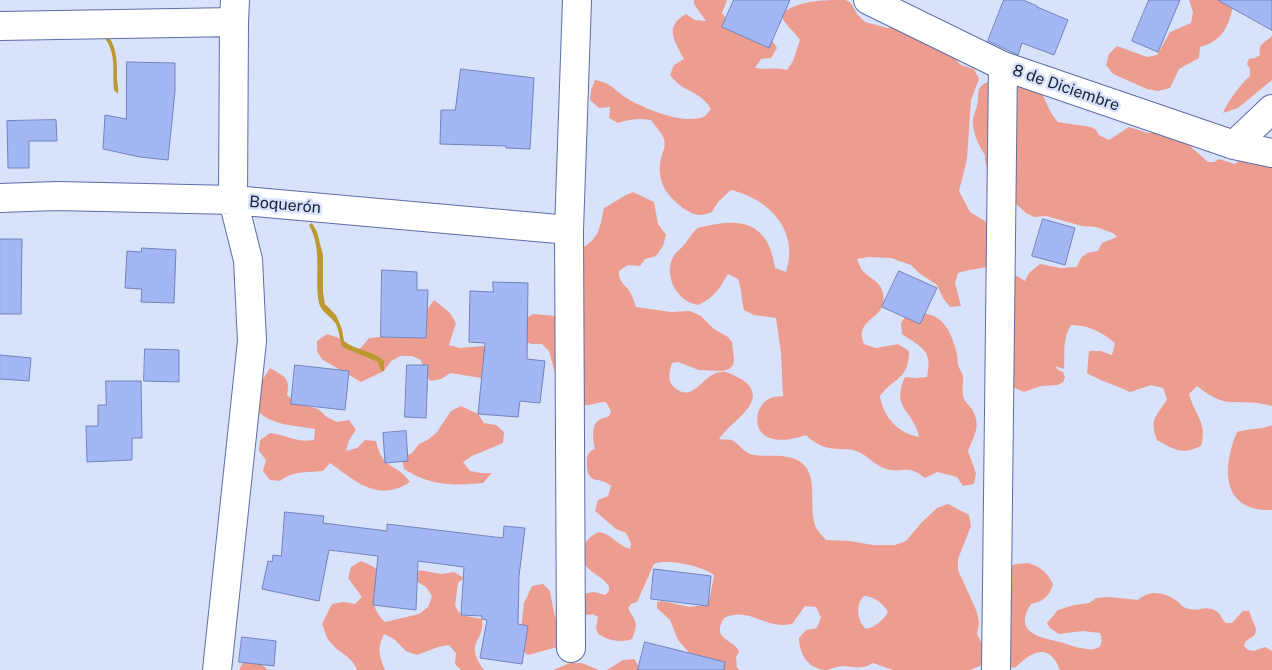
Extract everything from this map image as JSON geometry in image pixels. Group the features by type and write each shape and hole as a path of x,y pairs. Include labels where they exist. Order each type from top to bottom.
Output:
{"street":[{"path":"571,648 569,230 577,0"},
{"name":"8 de Diciembre","path":"868,0 1003,66 1234,145 1272,153"},
{"path":"0,26 234,11 234,200 248,260 252,341 217,670"},
{"path":"996,670 1003,66"},
{"path":"1234,145 1272,109"},
{"name":"Boquerón","path":"0,198 57,196 234,200 569,230"}],"shaded area":[{"path":"694,0 727,0 722,13 729,22 771,39 777,48 771,58 761,59 755,68 787,70 793,61 800,40 780,14 804,3 846,0 851,3 857,14 865,22 887,28 898,27 945,49 961,65 974,69 979,79 971,100 967,159 959,191 970,212 990,224 991,266 958,273 955,283 961,306 950,307 937,285 911,265 891,258 868,257 857,259 862,270 877,282 882,289 884,301 879,311 864,327 862,335 864,344 876,348 898,344 909,351 904,373 880,396 884,411 888,417 898,428 911,435 919,437 913,421 904,409 900,396 901,388 905,377 927,377 928,361 924,351 902,334 901,323 907,314 927,314 940,320 949,332 957,352 958,365 963,376 964,399 973,411 977,426 968,451 976,473 974,484 963,486 957,477 937,472 925,478 909,470 886,469 851,449 826,447 818,444 806,435 778,440 763,434 757,419 760,409 766,400 783,396 781,353 776,318 754,315 744,310 738,279 728,274 716,292 709,299 698,305 688,302 677,292 671,280 670,266 676,253 698,228 717,224 741,223 750,226 764,237 773,256 775,268 786,272 789,257 789,243 785,230 778,219 769,209 745,194 731,190 718,202 712,212 704,215 694,214 683,208 667,193 661,180 660,166 665,142 662,134 651,120 634,119 618,123 609,118 610,107 599,108 590,100 595,80 608,84 632,101 663,114 685,119 705,116 711,109 707,103 680,85 670,75 674,65 684,59 673,35 675,24 686,14 695,20 706,21 694,4"},
{"path":"1189,0 1235,0 1228,23 1221,35 1209,44 1200,47 1199,58 1179,69 1170,88 1158,91 1147,89 1113,74 1106,65 1109,54 1117,46 1147,57 1157,55 1170,32 1191,23 1193,12"},
{"path":"1272,36 1272,80 1238,108 1223,113 1235,93 1250,76 1250,69 1247,64 1249,59 1260,55 1261,46"},
{"path":"104,37 109,37 115,51 118,94 114,90 111,50"},
{"path":"990,81 1039,88 1058,122 1091,127 1099,135 1109,140 1129,127 1148,133 1165,131 1189,143 1208,162 1214,162 1219,159 1235,164 1244,157 1272,149 1272,406 1220,400 1197,386 1189,394 1202,425 1203,438 1201,446 1184,451 1174,449 1157,440 1155,433 1155,418 1167,399 1163,388 1151,385 1130,392 1087,373 1089,351 1101,351 1112,355 1115,343 1094,330 1077,325 1071,325 1066,336 1064,369 1055,366 1063,372 1065,377 1063,382 1058,385 1041,386 1024,392 1008,385 1005,375 1014,355 1014,321 1009,318 1012,273 1025,281 1029,273 1040,264 1060,268 1077,267 1084,255 1098,251 1102,243 1117,237 1113,233 1096,227 1082,226 1046,216 1034,217 1026,213 1014,202 989,199 985,155 976,138 973,118 980,88"},
{"path":"633,192 654,202 658,224 666,235 663,246 656,256 645,259 640,266 628,265 619,271 620,278 629,291 636,307 671,312 690,311 701,316 714,329 728,337 732,342 734,359 733,365 729,369 723,371 699,370 678,362 672,363 669,377 672,386 682,392 688,392 709,377 723,372 745,382 753,393 753,398 748,408 719,439 731,440 750,454 789,457 803,464 811,478 815,524 826,540 850,541 873,545 895,545 906,541 937,508 948,504 969,515 971,526 958,559 958,570 977,612 979,623 977,634 985,656 980,666 970,670 893,670 873,663 861,667 839,666 827,670 820,669 806,660 799,644 799,638 806,630 817,628 821,617 816,607 805,606 792,624 773,624 742,615 724,618 721,625 721,635 739,651 736,657 737,668 740,670 695,670 692,656 678,640 670,620 657,608 657,602 662,601 690,607 703,605 710,597 714,575 702,569 675,562 654,564 637,602 631,604 628,608 636,623 632,639 610,640 598,634 596,628 598,617 593,614 583,614 583,594 594,592 605,595 609,591 609,586 583,562 582,553 586,542 591,536 599,532 608,535 630,549 631,543 626,533 616,529 595,511 598,500 608,496 611,486 591,477 587,469 588,455 595,449 593,438 594,426 599,420 609,416 611,411 606,402 580,404 557,380 549,351 542,344 531,344 521,340 523,320 533,314 556,316 575,252 589,244 596,235 601,224 604,208","holes":["864,596 878,601 888,612 879,623 866,629 861,622 858,612 859,603"]},
{"path":"312,223 317,232 323,255 323,292 325,304 336,315 342,329 344,341 380,357 384,361 384,371 381,371 378,362 342,347 336,324 320,306 316,244 309,225"},
{"path":"434,300 450,313 456,323 449,345 460,348 483,346 493,351 487,369 481,378 450,373 441,379 430,381 424,372 421,360 412,356 401,356 391,361 384,371 361,382 323,360 317,352 317,341 327,334 360,349 369,338 394,338 404,335 426,338 427,310"},
{"path":"270,368 285,378 288,385 287,395 296,403 318,409 327,417 337,422 349,420 356,430 349,440 346,451 357,448 365,440 376,441 382,458 405,475 410,482 398,488 377,490 349,477 330,463 323,471 295,474 285,477 280,481 270,480 263,471 266,460 259,451 260,440 270,433 297,440 314,440 315,429 276,422 268,419 255,409 258,387"},
{"path":"461,406 478,414 484,423 496,425 504,432 503,443 472,456 463,462 470,471 492,473 483,483 442,484 424,479 404,469 402,458 412,453 419,444 437,432 451,411"},
{"path":"1272,425 1272,510 1255,509 1243,504 1235,495 1230,485 1228,473 1229,459 1237,432"},
{"path":"361,561 382,572 375,593 374,604 379,616 385,622 419,614 428,607 432,596 426,587 416,581 419,570 442,574 454,572 464,578 458,583 455,606 461,615 482,619 481,632 475,647 475,653 484,670 461,670 455,664 456,653 449,645 417,655 406,651 394,639 384,634 380,644 380,652 385,670 357,670 352,661 329,641 322,624 332,604 344,602 355,604 362,597 348,578 351,567"},
{"path":"1028,563 1043,570 1053,584 1048,595 1043,600 1031,604 1026,613 1026,627 1036,635 1080,648 1094,649 1099,647 1102,642 1100,633 1083,631 1059,634 1050,628 1047,623 1058,610 1089,603 1096,598 1109,597 1138,600 1147,594 1157,593 1172,598 1183,607 1194,610 1212,609 1218,612 1226,623 1232,623 1243,611 1249,611 1256,629 1255,635 1246,641 1244,646 1248,650 1254,651 1265,647 1272,651 1272,670 1060,670 1054,659 1044,652 1034,654 1015,668 1004,666 982,587 984,576 1016,564"},
{"path":"543,584 550,591 561,646 528,655 519,648 524,603 532,586"},
{"path":"634,659 640,668 639,670 607,670 623,660"},
{"path":"244,661 257,661 268,670 239,670"},
{"path":"570,663 582,663 599,670 553,670"}],"building":[{"path":"734,0 790,0 769,48 722,27"},
{"path":"1004,0 1023,0 1068,20 1054,55 1022,43 1018,55 988,41"},
{"path":"1149,0 1180,0 1158,52 1132,41"},
{"path":"1218,0 1272,0 1272,30"},
{"path":"127,62 175,63 175,91 168,160 140,157 103,149 105,115 126,119"},
{"path":"461,69 534,78 530,149 506,148 506,146 440,144 441,110 455,110"},
{"path":"56,120 57,141 29,141 29,168 8,168 7,121"},
{"path":"1043,219 1075,228 1065,265 1032,256"},
{"path":"0,239 22,239 21,314 0,314"},
{"path":"142,248 176,250 174,303 141,302 142,289 125,288 127,251 141,252"},
{"path":"382,270 417,272 417,290 428,290 426,338 381,337"},
{"path":"899,271 937,288 920,324 882,307"},
{"path":"493,282 528,283 527,359 545,361 540,403 520,401 518,417 478,414 485,343 469,342 470,291 493,292"},
{"path":"145,349 179,350 179,382 144,381"},
{"path":"0,355 31,358 29,381 0,379"},
{"path":"295,365 349,371 345,410 291,404"},
{"path":"407,365 428,365 426,418 405,417"},
{"path":"106,381 141,381 142,438 132,438 132,460 87,462 86,426 98,426 98,405 106,405"},
{"path":"406,431 408,461 385,463 383,433"},
{"path":"285,512 324,516 323,523 387,531 387,524 503,538 504,526 525,528 519,576 518,624 528,626 522,664 480,658 487,620 482,619 482,616 461,615 464,567 418,561 416,610 373,605 378,556 329,550 319,601 262,589 268,561 272,562 273,555 281,556"},
{"path":"654,569 711,576 708,606 651,599"},
{"path":"242,637 276,641 274,666 239,662"},
{"path":"645,642 725,662 724,670 638,670"}]}
